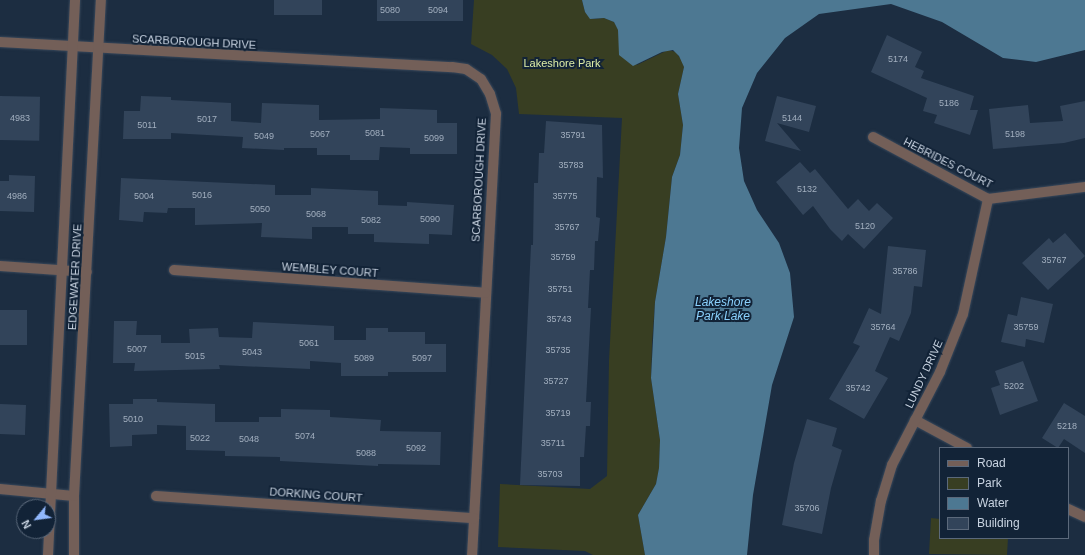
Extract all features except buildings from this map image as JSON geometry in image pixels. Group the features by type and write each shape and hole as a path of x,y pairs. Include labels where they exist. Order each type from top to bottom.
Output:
{"street":[{"name":"EDGEWATER DRIVE","path":"48,555 50,494 64,270 71,46 75,0"},
{"name":"EDGEWATER DRIVE","path":"74,555 74,496 101,0"},
{"name":"SCARBOROUGH DRIVE","path":"0,42 98,49 466,69 481,79 490,94 496,114 485,293 472,555"},
{"name":"HEBRIDES COURT","path":"873,137 988,199 1085,187"},
{"name":"LUNDY DRIVE","path":"874,555 874,540 881,501 892,465 940,372 963,314 988,199"},
{"path":"0,266 87,272"},
{"name":"WEMBLEY COURT","path":"174,270 485,293"},
{"path":"915,420 965,447"},
{"path":"0,489 74,496"},
{"name":"DORKING COURT","path":"156,496 474,518"},
{"path":"1069,509 1085,517"}],"green space":[{"name":"Lakeshore Park","path":"474,0 582,0 585,12 593,19 604,18 614,22 637,65 668,50 676,52 684,67 678,94 683,125 680,155 672,177 666,237 655,302 651,378 660,440 659,469 656,484 638,515 645,555 593,555 585,551 498,547 500,484 590,489 607,476 609,361 622,118 519,114 516,88 507,69 492,55 471,44"},
{"path":"931,518 939,519 939,539 1008,539 1007,555 929,554"}],"water":[{"name":"Lakeshore Park Lake","path":"582,0 1085,0 1085,50 1036,62 1003,58 942,22 891,4 819,14 785,38 757,73 742,108 739,148 744,181 757,210 779,243 790,273 794,317 772,385 753,495 747,555 645,555 638,515 656,484 659,468 660,440 651,378 655,302 666,237 672,177 680,155 683,125 678,94 684,67 679,56 673,50 662,52 633,66 619,55 618,30 614,22 604,18 590,19 585,12"}]}
